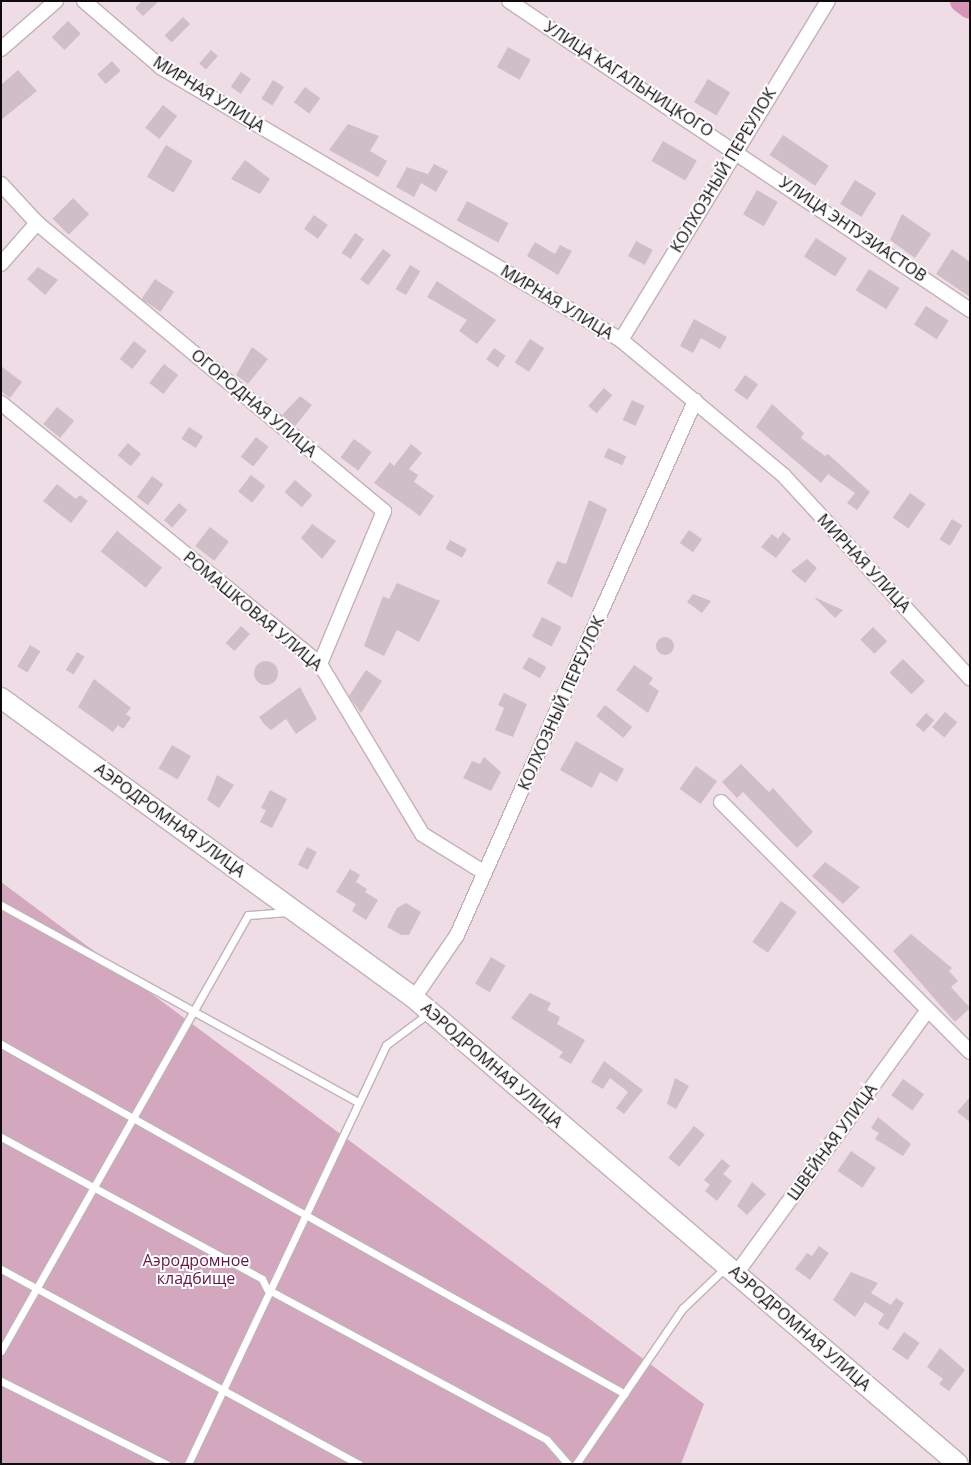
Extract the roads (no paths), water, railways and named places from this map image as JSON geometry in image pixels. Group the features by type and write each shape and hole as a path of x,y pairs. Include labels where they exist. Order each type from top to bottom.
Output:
{"street":[{"path":"1,49 56,1"},
{"name":"МИРНАЯ УЛИЦА","path":"84,1 162,68 621,340 784,476 970,678"},
{"name":"УЛИЦА КАГАЛЬНИЦКОГО","path":"509,1 521,5 735,149"},
{"name":"КОЛХОЗНЫЙ ПЕРЕУЛОК","path":"621,340 735,149 828,1"},
{"name":"УЛИЦА ЭНТУЗИАСТОВ","path":"735,149 970,310"},
{"name":"ОГОРОДНАЯ УЛИЦА","path":"1,184 37,223 384,511 320,664"},
{"path":"1,264 37,223"},
{"name":"КОЛХОЗНЫЙ ПЕРЕУЛОК","path":"414,998 457,935 695,401"},
{"name":"РОМАШКОВАЯ УЛИЦА","path":"1,403 320,664 422,834 485,873"},
{"name":"АЭРОДРОМНАЯ УЛИЦА","path":"1,698 414,998 958,1464"},
{"path":"721,802 970,1052"},
{"name":"ШВЕЙНАЯ УЛИЦА","path":"732,1270 928,1010"}],"lane":[{"path":"1,905 358,1102"},
{"path":"1,1351 248,915 296,911"},
{"path":"188,1464 267,1289 386,1045 431,1012"},
{"path":"1,1044 625,1394"},
{"path":"1,1137 262,1279 267,1289 547,1440 568,1464"},
{"path":"1,1269 223,1388 359,1464"},
{"path":"576,1464 683,1308 732,1270"},
{"path":"1,1381 166,1464"}],"waterway":[{"path":"962,1 970,7"}],"park label":[{"name":"Аэродромное кладбище","path":"196,1269"}]}
